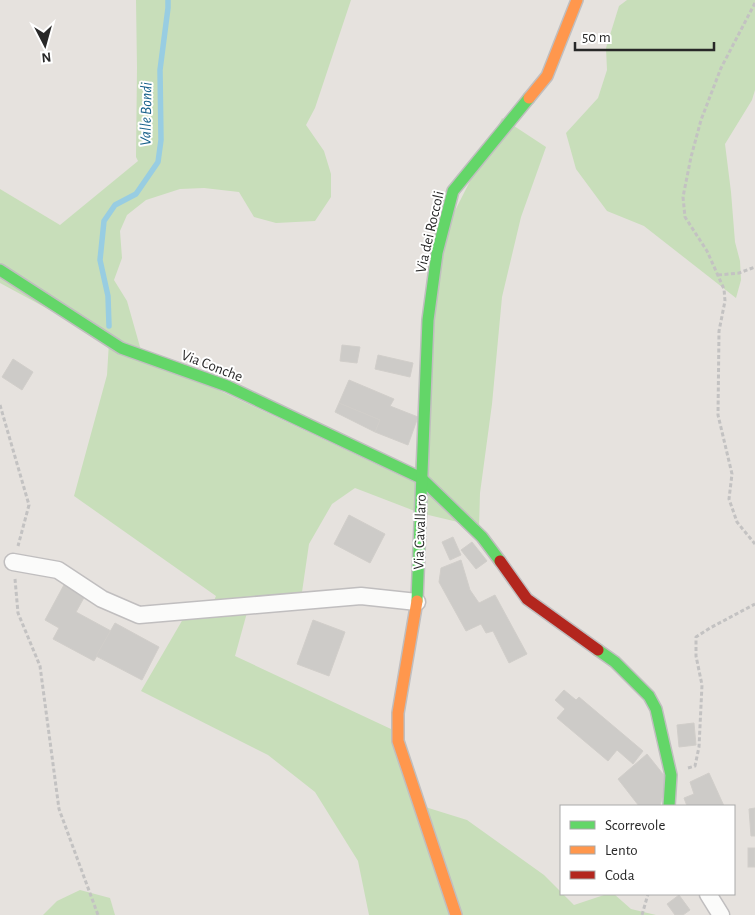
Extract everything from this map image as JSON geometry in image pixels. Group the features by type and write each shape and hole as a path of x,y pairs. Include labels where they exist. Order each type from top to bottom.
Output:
{"street":[{"name":"Via dei Roccoli","path":"421,478 428,320 437,253 453,191 547,76 577,0"},
{"name":"Via Conche","path":"0,270 121,348 228,386 421,478"},
{"name":"Via Cavallaro","path":"421,478 417,602 398,713 398,740 456,915"},
{"name":"Via Cavallaro","path":"421,478 482,537 527,599 615,662 648,696 656,709 671,775 669,805"},
{"path":"13,562 58,570 102,599 138,614 361,596 417,602"},
{"path":"709,895 721,915"}],"path":[{"path":"755,3 721,68 708,102 691,157 683,197 686,217 708,251 724,290 725,301 719,330 718,415 732,474 729,499 738,522 755,544"},
{"path":"718,275 739,273 755,267"},
{"path":"0,405 29,505 13,562 18,613 40,666 59,808 98,915"},
{"path":"671,775 696,766 699,748 702,685 696,656 696,637 755,604"},
{"path":"642,915 648,895"}],"green space":[{"path":"136,0 351,0 315,108 306,125 324,151 331,174 331,197 315,221 276,223 254,217 239,192 204,188 180,189 146,200 127,215 120,231 122,258 114,280 127,301 142,354 414,482 433,254 502,118 546,147 521,217 502,297 492,404 480,493 479,527 420,513 355,488 332,504 309,544 302,592 248,609 235,656 391,729 422,806 467,820 544,875 560,891 560,895 564,895 574,905 604,895 615,895 631,909 656,915 369,915 358,861 315,792 268,755 141,691 183,619 209,612 216,596 74,496 107,375 109,342 0,283 0,189 60,225 138,161 136,157"},
{"path":"627,0 755,0 755,90 752,100 725,144 735,242 740,261 741,280 736,298 644,226 607,211 576,169 566,133 598,98 607,70 606,48 619,6"},
{"path":"80,890 110,898 115,915 43,915 57,901"}],"building":[{"path":"342,345 360,347 357,363 340,361"},
{"path":"378,355 413,363 410,377 375,369"},
{"path":"13,359 33,372 22,390 2,377"},
{"path":"349,380 394,399 390,406 418,417 408,445 375,432 380,420 339,403"},
{"path":"339,403 380,420 375,432 335,412"},
{"path":"349,515 385,534 370,563 334,544"},
{"path":"453,537 461,555 450,560 442,542"},
{"path":"472,542 487,561 476,569 461,550"},
{"path":"461,560 470,590 479,603 495,595 527,654 509,663 493,631 486,633 481,624 466,631 439,582 441,568"},
{"path":"65,583 86,594 76,612 111,631 94,661 53,639 59,628 45,620"},
{"path":"313,620 345,632 329,676 297,664"},
{"path":"115,623 159,647 142,680 96,656"},
{"path":"564,690 576,700 579,697 643,751 633,764 617,750 608,761 557,718 565,709 555,700"},
{"path":"694,723 696,745 679,747 677,725"},
{"path":"647,754 667,779 660,805 638,805 618,779"},
{"path":"709,773 724,805 687,805 684,798 694,794 690,782"},
{"path":"755,808 755,836 751,836 749,809"},
{"path":"748,848 755,848 755,867 748,867"},
{"path":"679,895 690,910 683,915 675,915 667,904"}],"waterway":[{"name":"Valle Bondi","path":"109,326 108,296 100,260 104,221 115,205 136,194 158,162 161,140 160,70 168,0"}],"traffic: fast":[{"path":"417,601 428,320 437,253 453,191 529,98"},
{"path":"0,270 121,348 227,386 421,478 482,537 500,561"},
{"path":"598,650 615,662 649,696 656,709 671,775 669,805"}],"traffic: slow":[{"path":"529,98 547,76 577,0"},
{"path":"417,601 398,713 398,741 456,915"}],"traffic: jam":[{"path":"500,561 527,599 598,650"}]}
